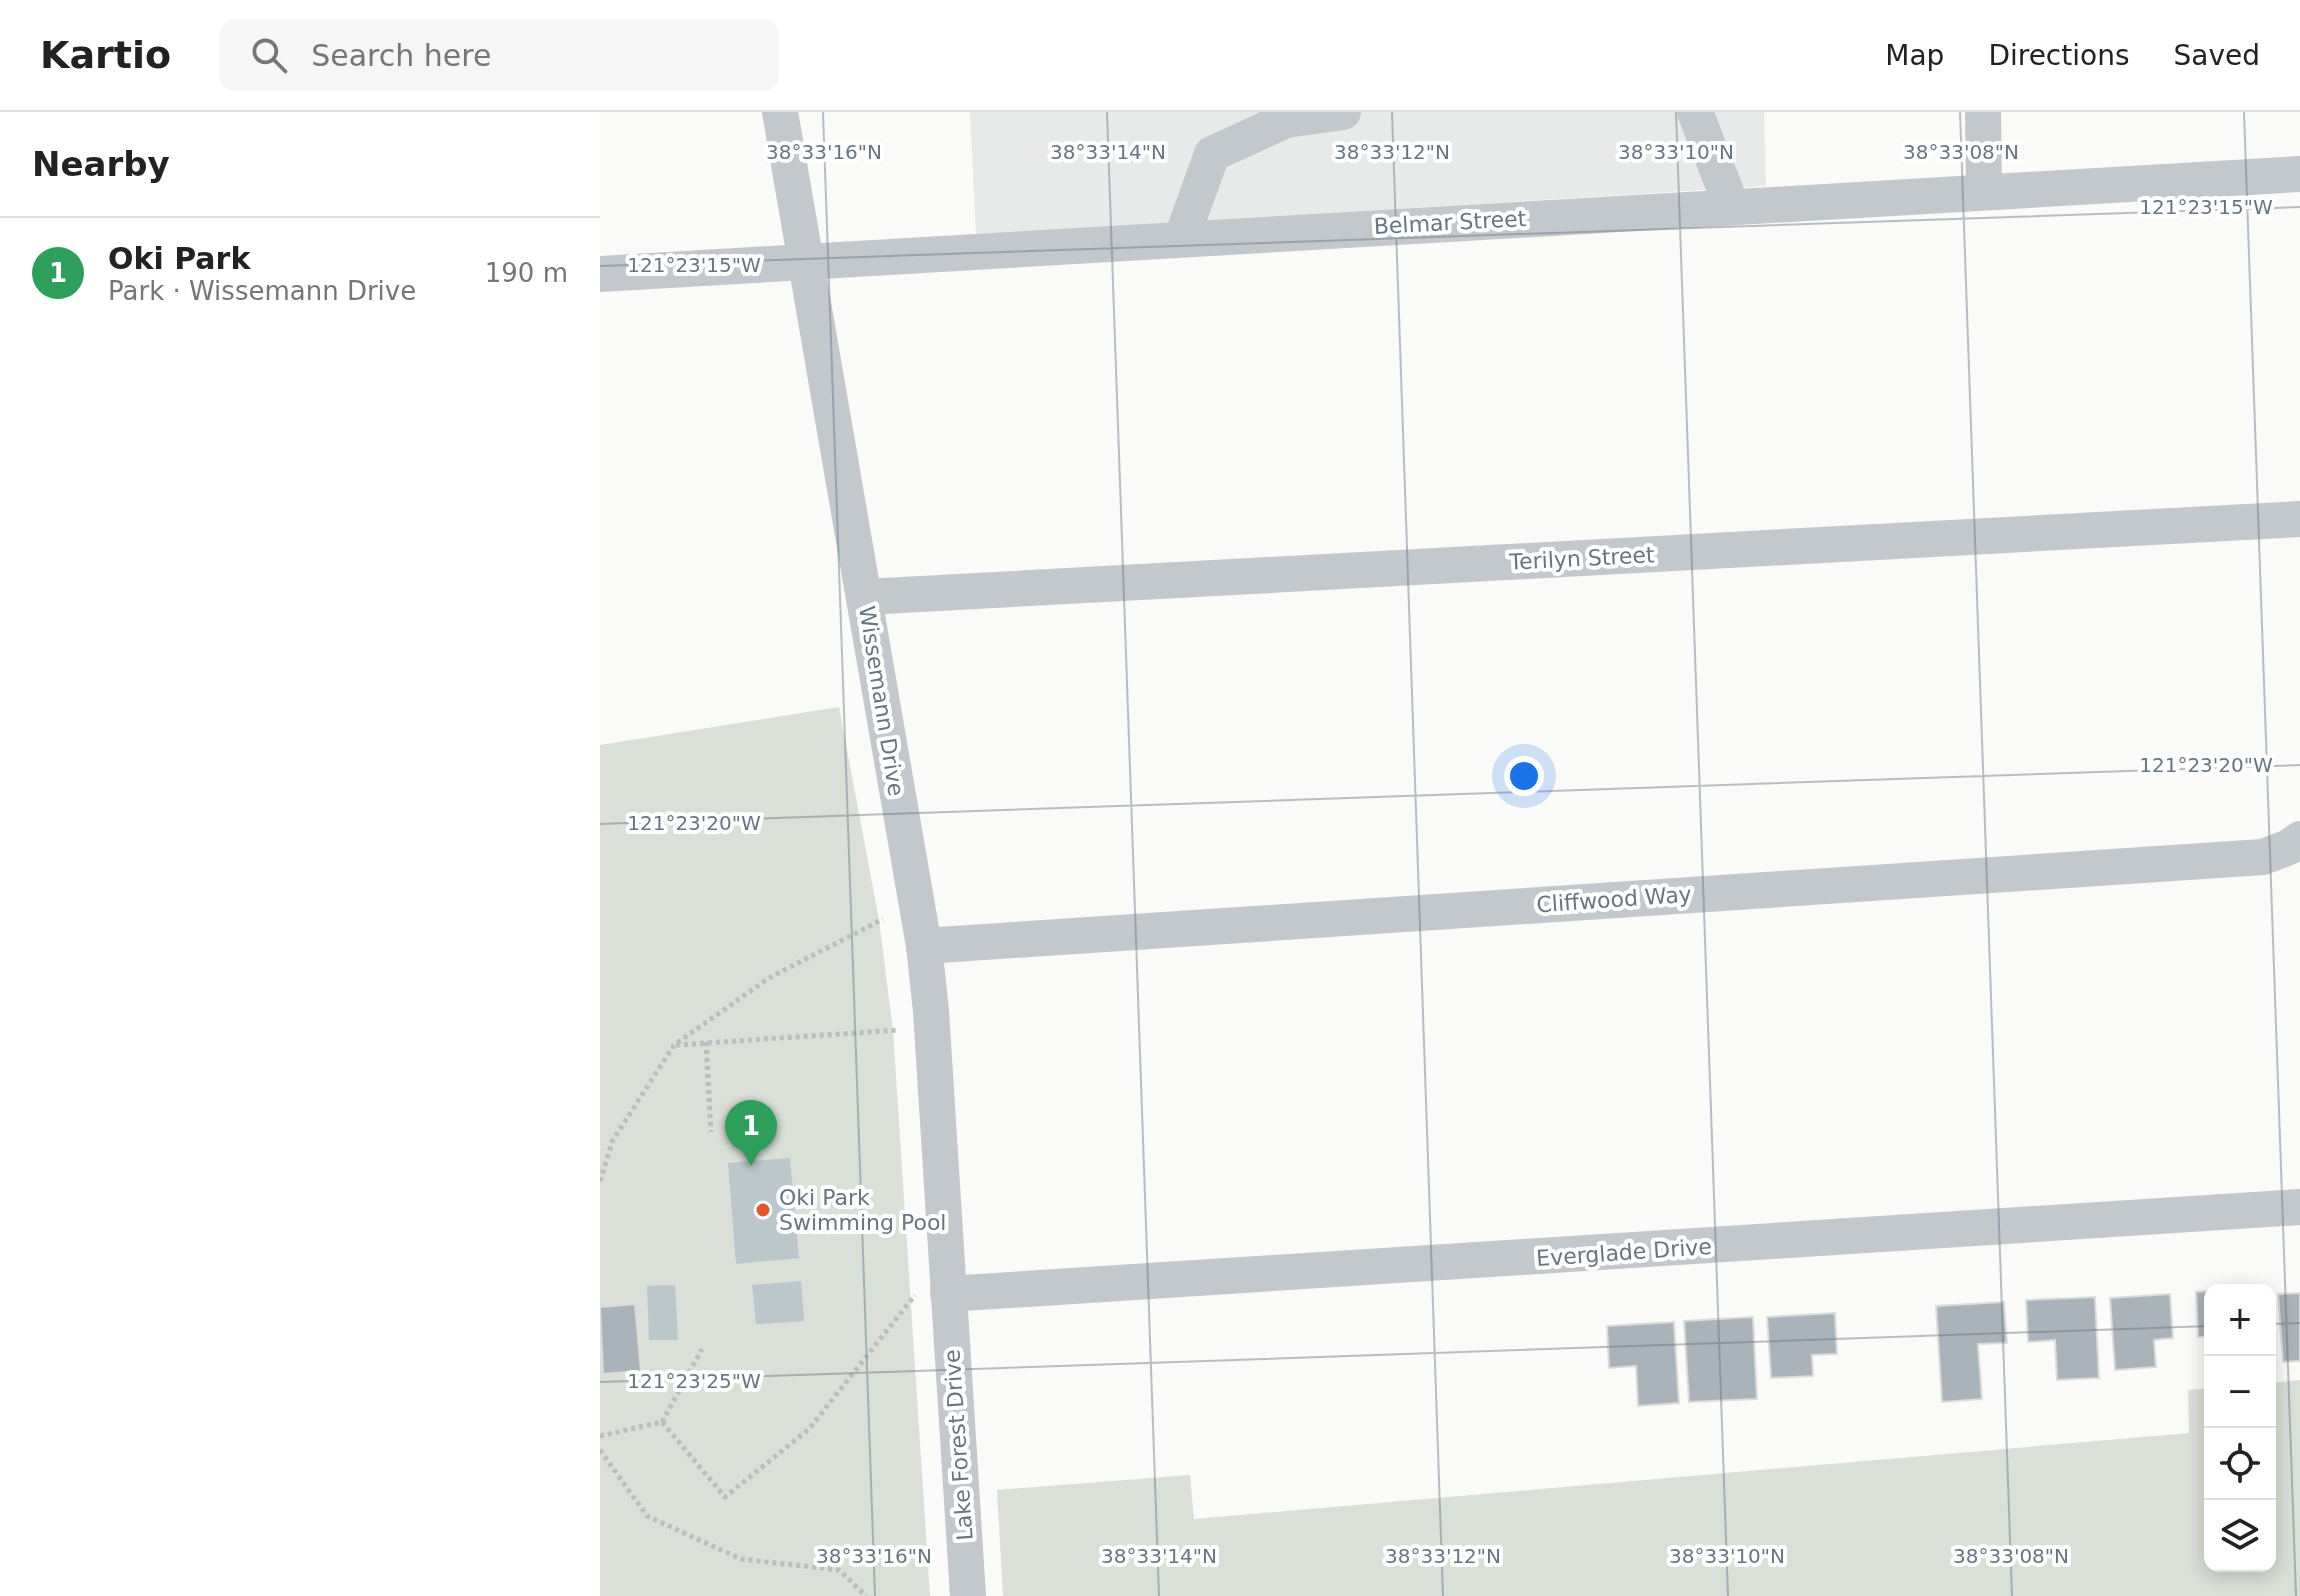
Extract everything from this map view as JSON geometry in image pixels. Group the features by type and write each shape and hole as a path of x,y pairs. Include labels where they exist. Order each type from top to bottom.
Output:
{"street":[{"name":"Wissemann Drive","path":"780,112 924,946 932,1295"},
{"path":"1182,237 1212,154 1286,120 1343,112"},
{"path":"1695,112 1731,205"},
{"path":"1983,112 1984,192"},
{"name":"Belmar Street","path":"600,274 805,265 1182,237 2300,174"},
{"name":"Terilyn Street","path":"865,597 2300,519"},
{"name":"Cliffwood Way","path":"924,946 2263,857 2300,839"},
{"name":"Everglade Drive","path":"932,1295 2300,1207"},
{"name":"Lake Forest Drive","path":"932,1295 968,1596"}],"path":[{"path":"600,1181 613,1140 674,1045 769,978 883,919"},
{"path":"674,1045 899,1030"},
{"path":"706,1042 711,1132"},
{"path":"662,1422 725,1497 809,1429 932,1295"},
{"path":"600,1436 662,1422 702,1349"},
{"path":"600,1450 647,1516 741,1559 839,1570 866,1596"}],"shaded area":[{"path":"970,112 1764,112 1766,186 976,235"},
{"path":"839,707 879,920 893,1031 930,1596 600,1596 600,745"},
{"name":"Oki Park Swimming Pool","path":"790,1158 799,1258 736,1264 728,1163"},
{"path":"801,1281 804,1321 756,1324 752,1285"},
{"path":"675,1285 678,1340 649,1340 647,1286"},
{"path":"2300,1380 2300,1596 1003,1596 997,1490 1190,1475 1194,1519 2189,1433 2188,1390 2204,1389 2204,1572 2276,1572 2276,1382"}],"building":[{"path":"2204,1291 2204,1337 2198,1337 2196,1292"},
{"path":"2300,1293 2300,1361 2283,1362 2278,1294"},
{"path":"2170,1294 2173,1338 2154,1340 2156,1367 2115,1370 2110,1298"},
{"path":"2095,1297 2099,1378 2057,1380 2055,1340 2028,1342 2026,1300"},
{"path":"2004,1302 2007,1343 1978,1344 1982,1399 1942,1402 1936,1306"},
{"path":"635,1304 641,1371 603,1374 600,1307"},
{"path":"1835,1313 1837,1354 1812,1355 1813,1376 1771,1378 1767,1317"},
{"path":"1753,1317 1757,1399 1689,1402 1684,1321"},
{"path":"1674,1322 1679,1403 1638,1406 1636,1366 1609,1368 1607,1326"}],"place":[{"name":"Oki Park","path":"751,1166"},
{"name":"Oki Park Swimming Pool","path":"763,1210"}]}
